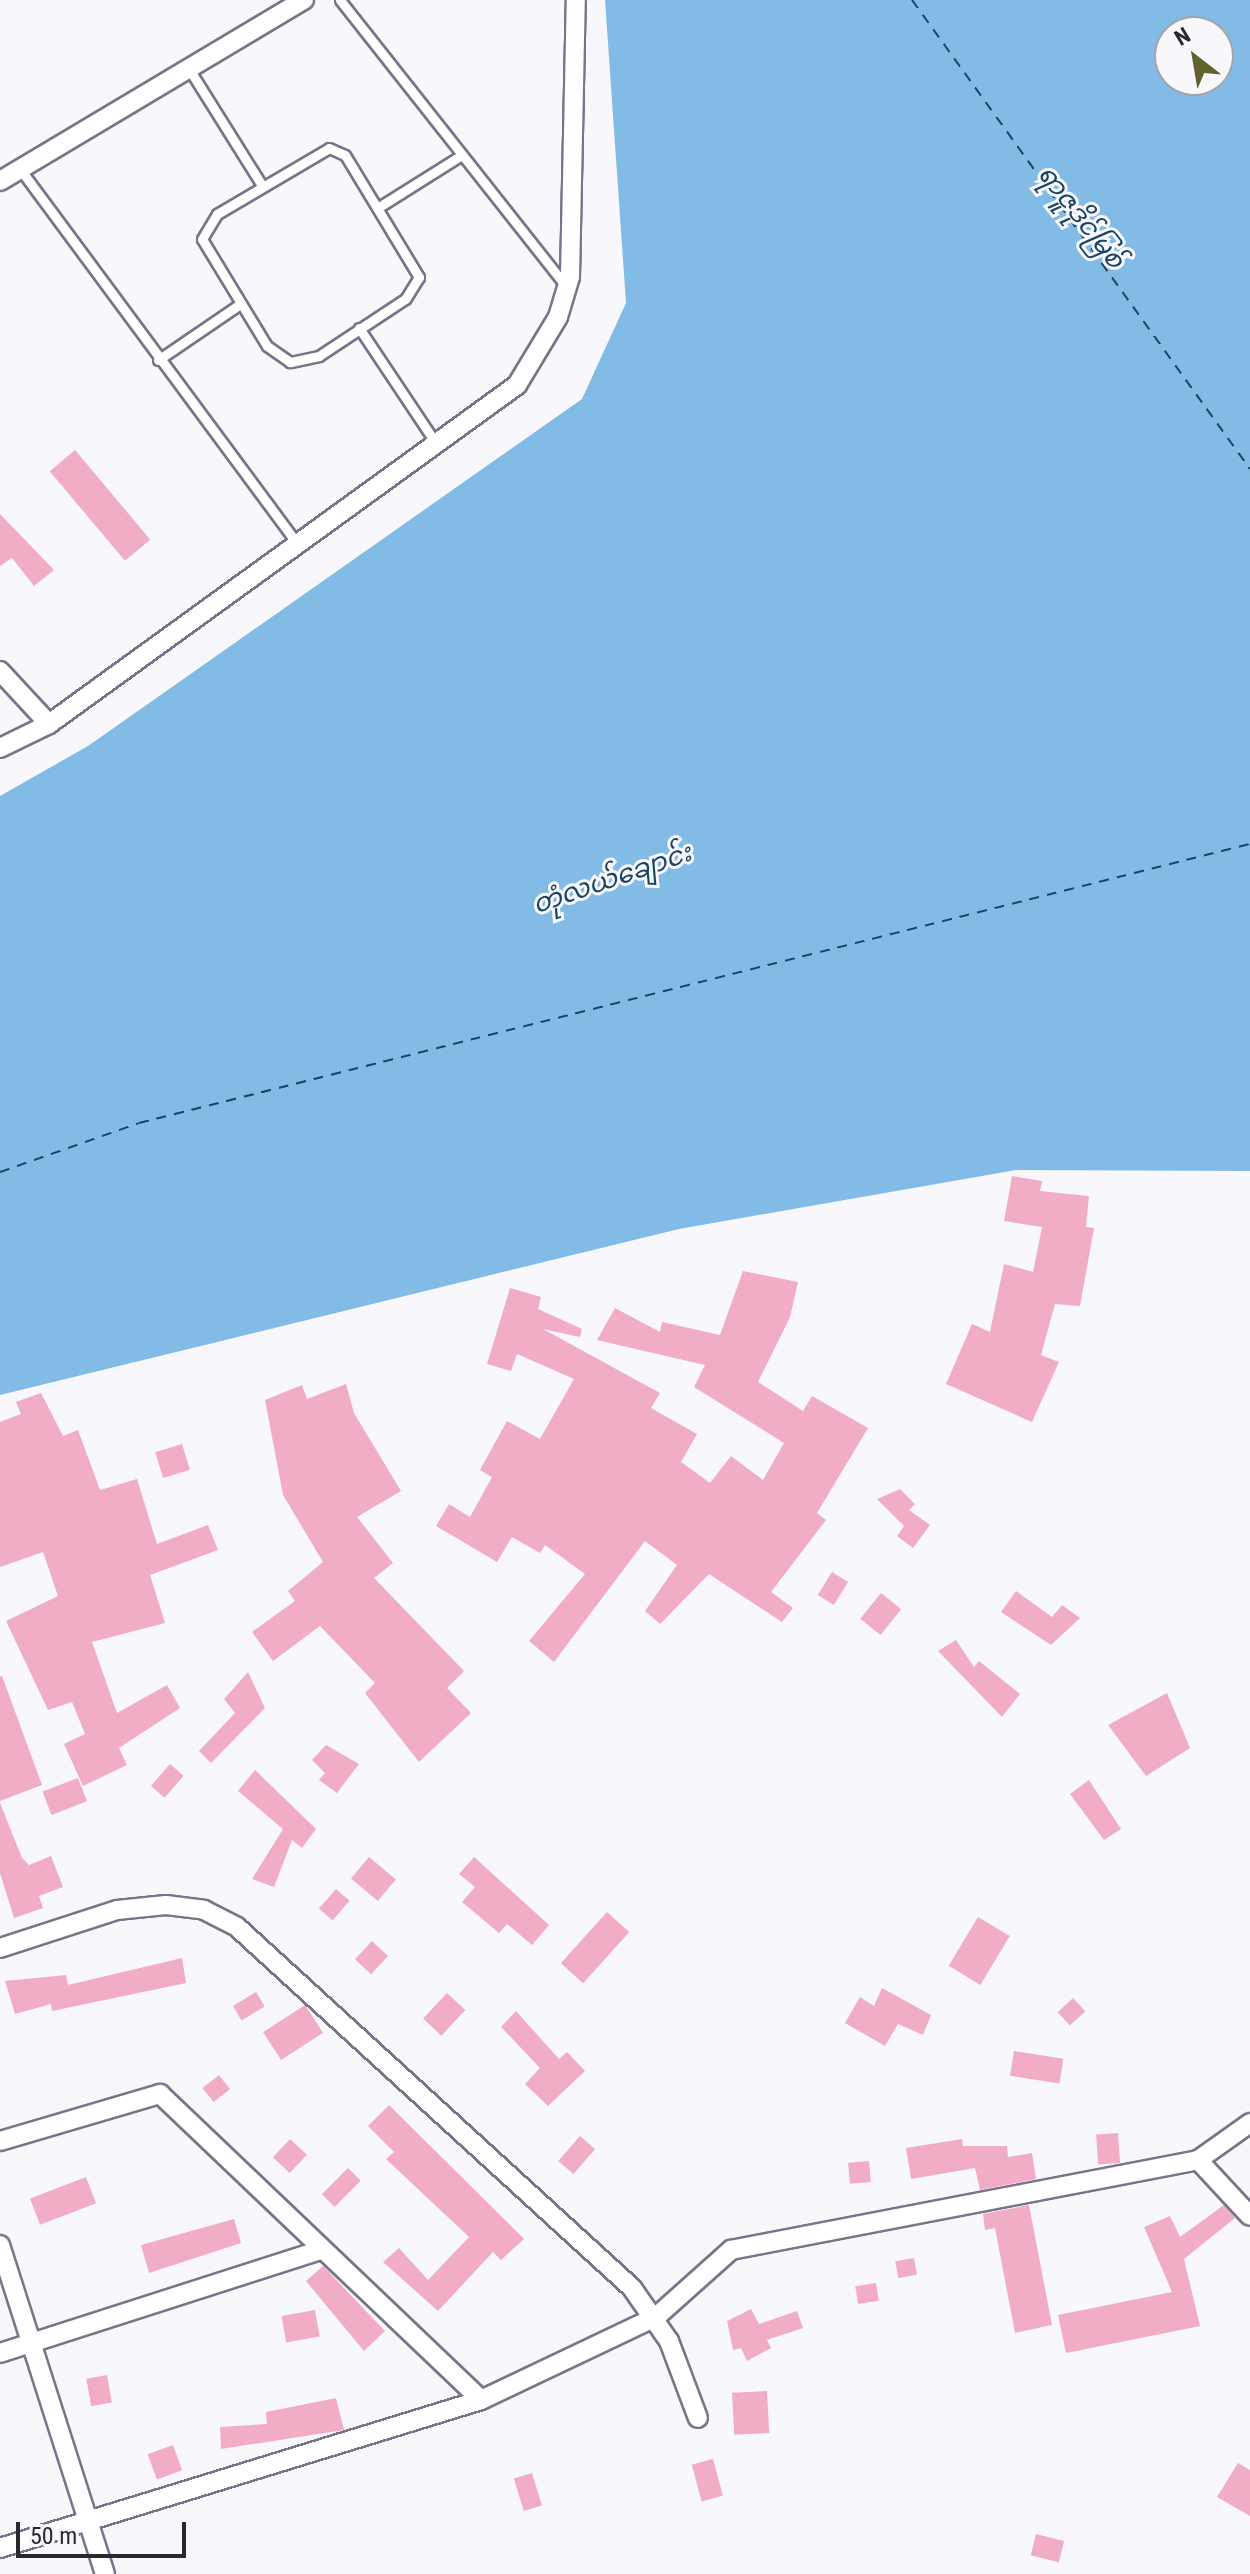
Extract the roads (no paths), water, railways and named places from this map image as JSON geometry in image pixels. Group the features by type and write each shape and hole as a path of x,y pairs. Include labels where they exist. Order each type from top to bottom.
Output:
{"street":[{"path":"0,181 304,0"},
{"path":"0,748 49,724 438,447 517,385 558,317 567,287 576,0"},
{"path":"0,671 49,724"},
{"path":"0,1948 117,1910 166,1905 204,1910 237,1927 656,2317 698,2418"},
{"path":"0,2141 160,2094 320,2250 481,2400"},
{"path":"0,2548 91,2523 481,2400 656,2317 731,2250 1198,2160 1250,2123"},
{"path":"1198,2160 1250,2216"},
{"path":"0,2245 34,2343 105,2574"},
{"path":"0,2353 320,2250"}],"lane":[{"path":"340,0 460,156 567,287"},
{"path":"189,69 261,184"},
{"path":"329,148 345,155 419,277 405,299 303,364 278,358 240,304 202,239 208,220 261,184 329,148"},
{"path":"379,207 460,156"},
{"path":"20,169 158,360 299,546"},
{"path":"158,360 240,304"},
{"path":"359,328 438,447"}],"water":[{"path":"605,0 1250,0 1250,1171 1016,1170 679,1229 0,1395 0,796 88,746 582,399 626,303"}],"water label":[{"name":"ရာဇူဒိုင်မြစ်","path":"1081,217"},
{"name":"တုံလယ်ချောင်း","path":"612,879"}]}
